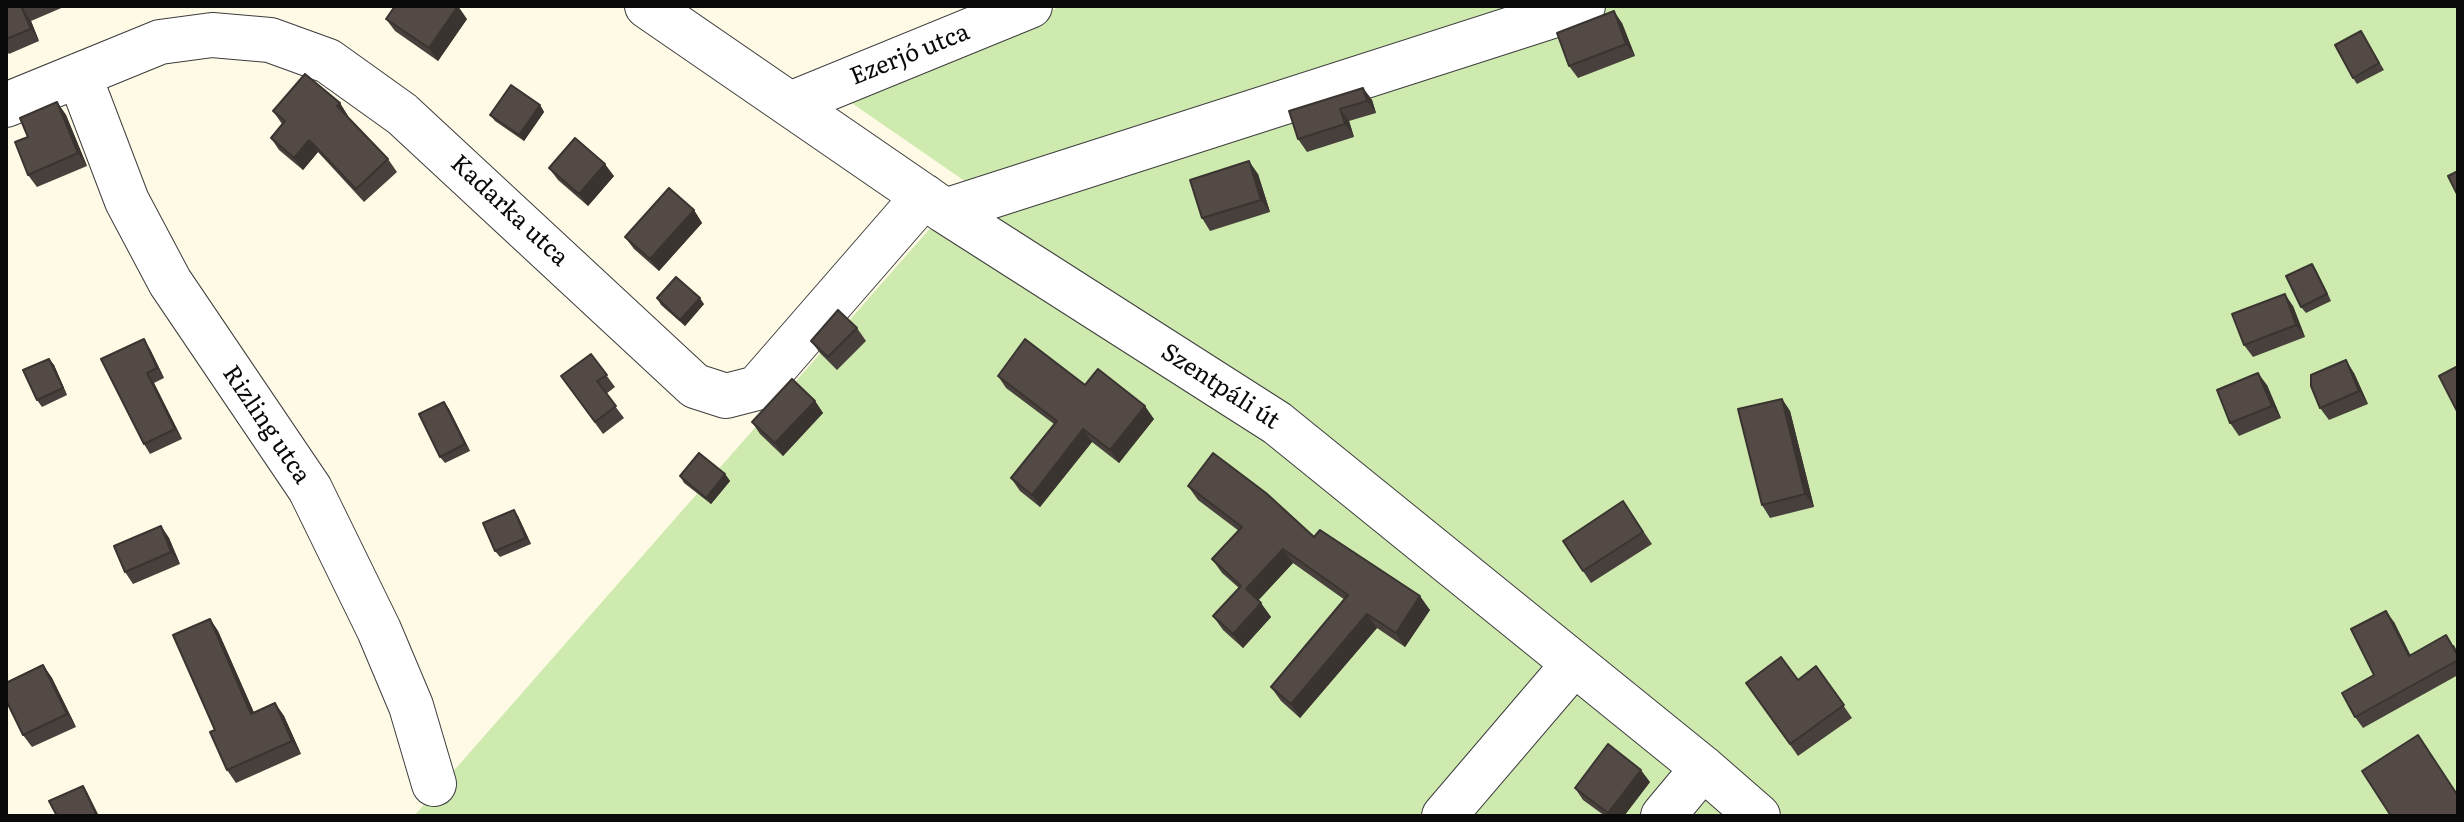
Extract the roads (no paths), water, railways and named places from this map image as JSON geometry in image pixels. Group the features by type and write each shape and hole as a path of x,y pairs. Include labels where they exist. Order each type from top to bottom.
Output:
{"street":[{"name":"Szentpáli út","path":"647,6 935,204 1277,423 1758,816"},
{"name":"Ezerjó utca","path":"790,104 1030,6"},
{"path":"935,204 1583,6"},
{"name":"Kadarka utca","path":"6,105 160,42 212,35 270,40 328,61 402,114 695,386 726,396 757,388 935,204"},
{"name":"Rizling utca","path":"79,75 127,201 170,282 310,489 385,643 411,706 434,784"},
{"path":"1444,816 1573,665"},
{"path":"1663,816 1703,768"}]}
